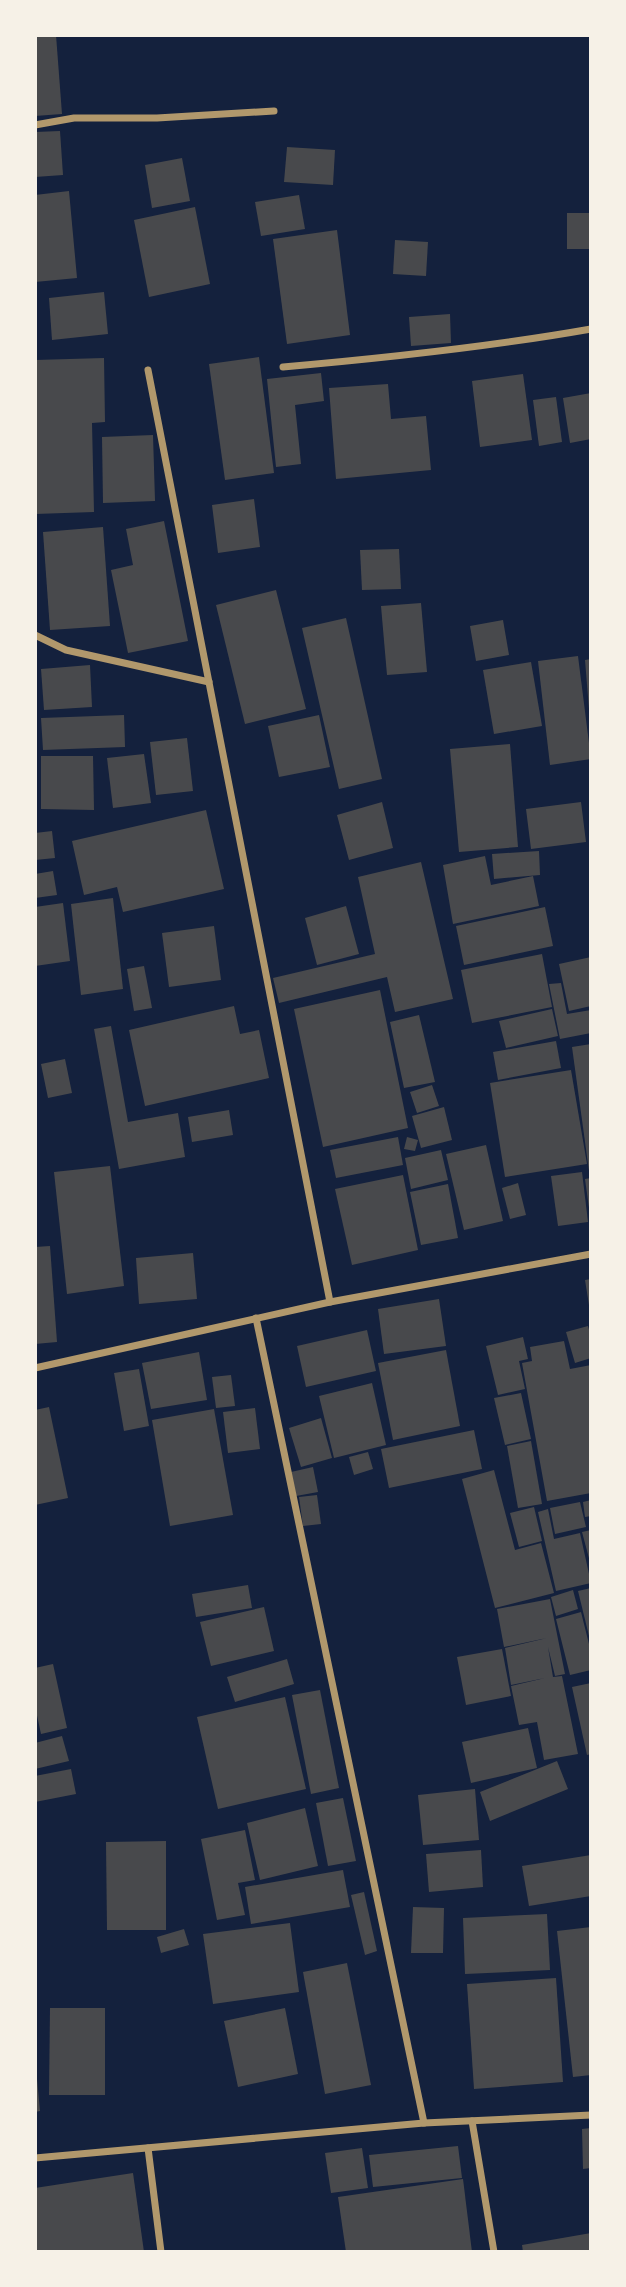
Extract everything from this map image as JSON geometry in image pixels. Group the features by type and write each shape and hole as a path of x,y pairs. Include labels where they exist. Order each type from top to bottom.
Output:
{"street":[{"path":"35,125 74,118 157,118 274,111"},
{"path":"283,367 399,357 521,342 591,329"},
{"path":"148,370 330,1302"},
{"path":"35,635 66,650 209,682"},
{"path":"35,1368 330,1302 591,1254"},
{"path":"256,1318 424,2123"},
{"path":"35,2158 424,2123 591,2115"},
{"path":"472,2121 494,2252"},
{"path":"148,2148 161,2252"}],"building":[{"path":"35,35 56,35 62,114 35,116"},
{"path":"60,131 63,175 35,177 35,132"},
{"path":"287,147 335,150 333,185 284,182"},
{"path":"182,158 190,201 152,208 145,165"},
{"path":"69,191 77,278 35,282 35,195"},
{"path":"299,195 305,229 261,236 255,202"},
{"path":"195,207 210,284 149,297 134,220"},
{"path":"567,213 591,213 591,249 567,249"},
{"path":"337,230 350,335 287,344 273,239"},
{"path":"395,240 428,242 426,276 393,274"},
{"path":"104,292 108,334 52,340 49,298"},
{"path":"450,314 451,343 411,346 409,317"},
{"path":"259,357 274,473 225,480 209,364"},
{"path":"104,358 105,422 92,423 94,512 35,514 35,360"},
{"path":"321,373 324,401 295,405 301,464 276,467 267,379"},
{"path":"523,374 532,440 480,447 472,381"},
{"path":"388,384 391,419 426,416 431,470 336,479 329,388"},
{"path":"591,393 591,439 570,443 563,398"},
{"path":"556,397 562,442 539,446 533,400"},
{"path":"153,435 155,501 103,503 102,437"},
{"path":"254,499 260,547 218,553 212,505"},
{"path":"164,521 188,641 128,653 111,570 133,565 126,529"},
{"path":"103,527 110,626 50,630 43,532"},
{"path":"399,549 401,589 362,590 360,550"},
{"path":"276,590 306,709 245,724 216,605"},
{"path":"421,603 427,672 387,675 381,606"},
{"path":"346,618 382,779 339,789 302,628"},
{"path":"503,620 509,655 476,661 470,626"},
{"path":"578,656 591,759 550,765 538,661"},
{"path":"591,659 591,709 589,709 585,660"},
{"path":"531,662 542,726 494,734 483,670"},
{"path":"90,665 92,707 44,710 41,669"},
{"path":"124,715 125,747 43,750 41,718"},
{"path":"319,715 330,767 279,777 268,726"},
{"path":"187,738 193,791 156,795 150,742"},
{"path":"510,744 518,847 459,852 450,749"},
{"path":"144,754 151,803 113,808 107,758"},
{"path":"41,756 93,756 94,810 41,809"},
{"path":"382,802 393,848 349,860 337,815"},
{"path":"581,802 586,842 531,849 526,809"},
{"path":"206,810 224,889 123,912 117,887 84,895 72,841"},
{"path":"52,831 55,858 35,860 35,833"},
{"path":"539,851 540,875 494,879 492,854"},
{"path":"485,856 491,885 533,876 539,906 453,924 443,865"},
{"path":"421,862 453,999 395,1012 387,977 279,1003 273,978 375,954 358,877"},
{"path":"53,871 57,895 35,898 35,874"},
{"path":"113,898 123,989 81,995 71,904"},
{"path":"63,903 70,961 35,966 35,907"},
{"path":"346,906 359,954 317,965 305,918"},
{"path":"545,907 553,946 464,965 456,926"},
{"path":"214,926 221,980 169,987 162,933"},
{"path":"542,954 552,1007 472,1023 461,970"},
{"path":"591,957 591,1006 569,1011 559,964"},
{"path":"144,966 152,1008 134,1011 127,969"},
{"path":"561,983 567,1014 591,1010 591,1033 560,1039 549,984"},
{"path":"380,990 408,1128 323,1147 294,1009"},
{"path":"234,1006 240,1034 259,1030 269,1078 145,1106 129,1030"},
{"path":"552,1009 558,1036 506,1048 499,1021"},
{"path":"419,1015 435,1082 404,1088 390,1022"},
{"path":"111,1026 128,1122 178,1113 185,1157 119,1169 94,1029"},
{"path":"556,1041 561,1068 498,1080 493,1052"},
{"path":"591,1044 591,1171 589,1171 572,1047"},
{"path":"65,1059 72,1093 48,1098 41,1064"},
{"path":"571,1070 587,1164 505,1177 490,1083"},
{"path":"432,1085 439,1106 417,1113 410,1092"},
{"path":"444,1107 452,1140 421,1148 412,1116"},
{"path":"229,1110 233,1135 192,1142 188,1117"},
{"path":"398,1137 403,1165 336,1178 330,1150"},
{"path":"407,1137 418,1140 415,1151 404,1149"},
{"path":"486,1145 503,1221 464,1230 446,1154"},
{"path":"441,1150 448,1180 411,1189 405,1158"},
{"path":"110,1166 124,1286 67,1294 54,1172"},
{"path":"582,1172 588,1222 558,1226 551,1176"},
{"path":"403,1175 418,1250 352,1265 335,1189"},
{"path":"591,1178 591,1208 589,1208 585,1179"},
{"path":"518,1183 526,1215 510,1219 502,1188"},
{"path":"448,1184 458,1238 421,1245 410,1192"},
{"path":"50,1246 57,1342 35,1344 35,1247"},
{"path":"193,1253 197,1299 139,1304 136,1258"},
{"path":"591,1279 591,1304 589,1305 585,1280"},
{"path":"439,1299 446,1346 384,1354 378,1309"},
{"path":"588,1326 591,1358 575,1363 566,1332"},
{"path":"367,1330 376,1371 306,1387 297,1346"},
{"path":"523,1337 528,1359 519,1361 525,1389 498,1395 486,1346"},
{"path":"564,1341 570,1369 591,1365 591,1493 547,1501 522,1363 532,1361 530,1347"},
{"path":"446,1350 460,1426 393,1440 378,1363"},
{"path":"199,1352 207,1400 151,1409 142,1363"},
{"path":"139,1369 149,1426 124,1431 114,1373"},
{"path":"231,1375 235,1406 216,1408 212,1377"},
{"path":"372,1383 386,1445 334,1458 319,1396"},
{"path":"521,1393 531,1439 505,1445 494,1398"},
{"path":"49,1407 68,1498 35,1505 35,1410"},
{"path":"255,1408 260,1449 228,1453 223,1412"},
{"path":"214,1409 233,1515 170,1526 152,1420"},
{"path":"321,1418 332,1458 301,1467 289,1428"},
{"path":"474,1430 482,1469 389,1488 381,1449"},
{"path":"531,1441 542,1504 518,1508 507,1446"},
{"path":"368,1452 373,1469 354,1475 349,1457"},
{"path":"313,1467 318,1492 296,1496 291,1472"},
{"path":"494,1470 515,1550 541,1543 554,1593 495,1608 462,1479"},
{"path":"317,1495 321,1524 303,1526 299,1497"},
{"path":"591,1500 591,1516 585,1517 583,1502"},
{"path":"580,1502 586,1527 555,1534 550,1508"},
{"path":"534,1507 542,1541 519,1547 510,1513"},
{"path":"548,1509 554,1539 580,1533 591,1583 556,1591 538,1512"},
{"path":"591,1530 591,1562 590,1562 582,1532"},
{"path":"248,1585 252,1608 196,1617 192,1594"},
{"path":"591,1588 591,1640 590,1640 578,1591"},
{"path":"573,1590 578,1609 556,1616 551,1597"},
{"path":"550,1599 565,1674 555,1676 548,1647 553,1677 562,1676 578,1754 544,1760 537,1722 519,1725 511,1686 545,1678 511,1685 505,1648 547,1638 504,1647 497,1609"},
{"path":"264,1607 274,1651 211,1666 200,1622"},
{"path":"581,1612 591,1652 591,1670 570,1675 556,1619"},
{"path":"502,1649 511,1696 466,1705 457,1657"},
{"path":"287,1659 294,1684 235,1702 227,1677"},
{"path":"53,1664 67,1728 41,1734 35,1706 35,1668"},
{"path":"591,1683 591,1754 587,1755 572,1687"},
{"path":"320,1690 339,1788 311,1794 292,1695"},
{"path":"285,1697 306,1789 218,1809 197,1717"},
{"path":"528,1728 537,1768 471,1783 462,1742"},
{"path":"62,1736 69,1761 35,1769 35,1743"},
{"path":"557,1761 568,1789 490,1821 480,1792"},
{"path":"71,1769 76,1794 35,1802 35,1776"},
{"path":"475,1789 479,1840 423,1845 418,1795"},
{"path":"343,1798 356,1861 328,1866 316,1803"},
{"path":"305,1808 318,1866 260,1880 247,1823"},
{"path":"245,1830 255,1880 238,1883 245,1915 217,1920 201,1839"},
{"path":"166,1841 166,1930 107,1930 106,1842"},
{"path":"481,1850 483,1887 429,1892 426,1854"},
{"path":"591,1855 591,1896 529,1906 522,1866"},
{"path":"343,1870 350,1907 251,1924 245,1887"},
{"path":"364,1892 377,1951 365,1955 351,1895"},
{"path":"413,1907 444,1908 443,1953 411,1953"},
{"path":"547,1914 550,1970 465,1974 463,1918"},
{"path":"290,1923 299,1992 213,2004 203,1934"},
{"path":"591,1927 591,2075 573,2077 557,1931"},
{"path":"184,1929 189,1945 161,1953 157,1937"},
{"path":"347,1963 371,2085 325,2094 303,1972"},
{"path":"556,1978 563,2082 474,2089 467,1984"},
{"path":"50,2008 105,2008 105,2095 49,2095"},
{"path":"285,2008 298,2074 238,2087 224,2021"},
{"path":"35,2079 40,2111 35,2112"},
{"path":"591,2128 591,2168 583,2169 582,2129"},
{"path":"458,2146 462,2178 373,2187 369,2155"},
{"path":"362,2148 368,2188 331,2193 325,2153"},
{"path":"133,2173 144,2252 35,2252 35,2188"},
{"path":"463,2179 472,2252 346,2252 338,2197"},
{"path":"591,2233 591,2252 523,2252 522,2245"}]}
